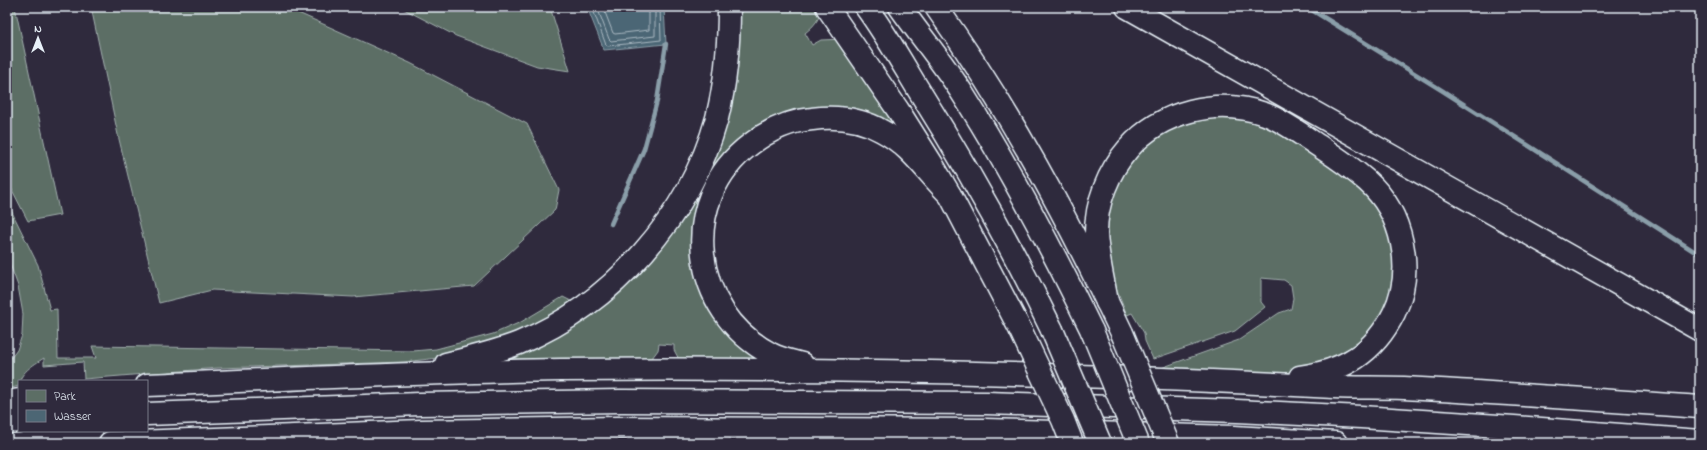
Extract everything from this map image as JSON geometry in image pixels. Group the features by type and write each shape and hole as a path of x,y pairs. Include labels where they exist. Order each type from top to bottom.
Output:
{"highway":[{"path":"370,376 468,359 494,352 520,342 544,330 586,304 613,283 633,264 659,232 682,198 707,146 716,119 724,84 729,34 729,7"},
{"path":"827,7 898,110 950,195 1020,329 1072,443"},
{"path":"866,7 942,126 1008,241 1052,330 1100,443"},
{"path":"900,7 963,95 1003,160 1040,227 1092,332 1138,443"},
{"path":"936,7 964,46 1040,169 1122,333 1168,443"},
{"path":"1127,7 1700,330"},
{"path":"1107,302 1096,233 1097,216 1102,195 1113,170 1133,144 1159,124 1188,111 1204,108 1235,107 1251,110 1266,114 1288,126 1338,158 1368,182 1378,193 1391,212 1400,234 1404,264 1403,280 1400,295 1388,324 1369,348 1357,358 1344,365 1314,375 1239,381"},
{"path":"849,371 802,364 771,354 745,336 723,311 714,297 708,282 702,250 702,233 705,217 709,201 718,182 734,159 745,148 773,130 804,120 823,117 839,118 870,125 895,138 906,147 950,195"},
{"path":"148,385 566,370 995,373 1398,388 1552,396 1700,407"},
{"path":"7,402 18,400"},
{"path":"148,414 420,404 605,401 987,403 1237,411 1514,426 1700,441"},
{"path":"7,422 18,421"},
{"path":"110,443 421,431 617,428 985,430 1234,437 1336,443"}],"green space":[{"path":"7,7 15,7 60,215 28,221 7,180"},
{"path":"91,7 285,7 410,63 527,124 559,190 555,210 474,286 353,297 212,290 159,303 118,135"},
{"path":"400,7 550,7 570,71 537,66 456,36"},
{"path":"737,7 822,7 816,22 805,33 812,45 821,40 846,39 907,135 869,115 740,143 696,264 769,361 681,363 674,350 674,345 659,344 658,350 646,366 469,367 507,355 681,213"},
{"path":"1197,118 1241,118 1274,128 1341,171 1374,203 1390,233 1396,271 1388,304 1372,333 1341,359 1294,372 1273,373 1158,369 1239,340 1279,313 1291,309 1293,298 1291,285 1284,280 1261,278 1261,302 1265,307 1235,331 1153,359 1145,341 1144,333 1132,313 1127,315 1110,272 1106,252 1106,213 1126,165 1155,136"},
{"path":"7,202 38,265 50,310 57,309 58,358 96,358 92,346 413,351 436,349 493,334 521,322 563,297 575,303 512,337 438,358 404,362 218,368 84,379 83,362 44,365 44,358 24,373 20,380 18,380 18,386 7,389 7,363 17,350 22,335 23,314 18,286 7,256"}],"water":[{"path":"587,7 664,7 666,44 604,50"}],"waterway":[{"path":"1307,7 1443,91 1700,255"},
{"path":"611,224 644,149 657,101 666,44"}]}
